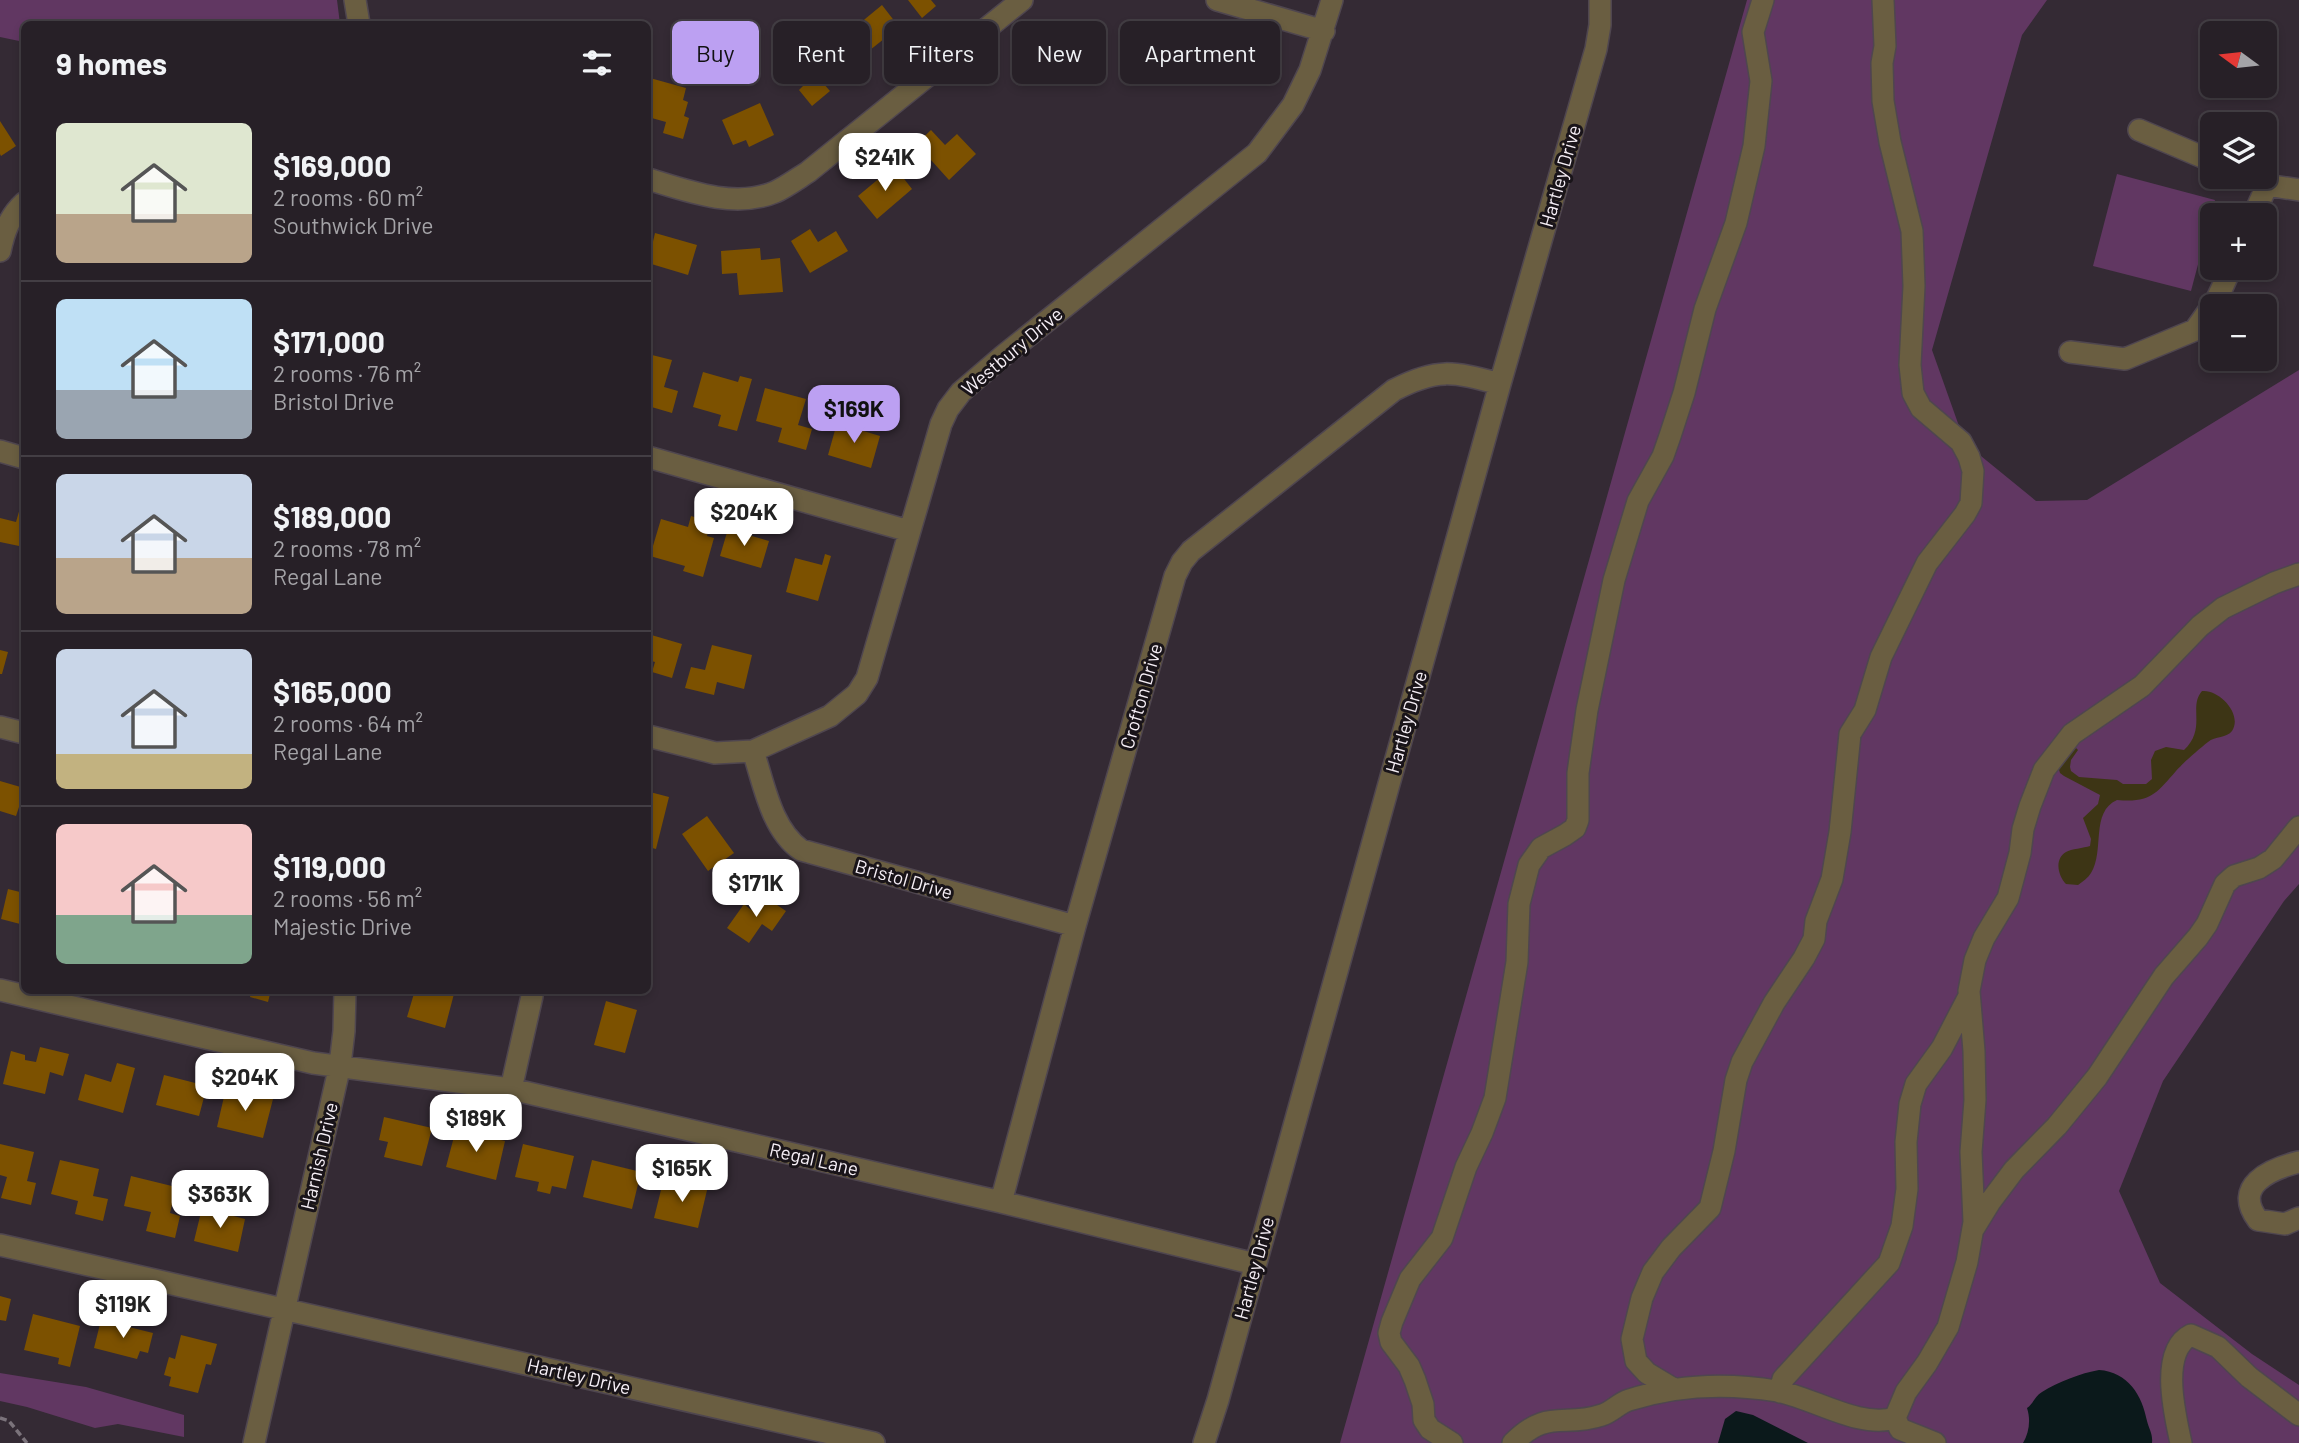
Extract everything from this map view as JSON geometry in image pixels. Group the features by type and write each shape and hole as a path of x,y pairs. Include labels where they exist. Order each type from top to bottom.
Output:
{"street":[{"path":"355,0 358,21"},
{"path":"651,180 681,189 735,199 775,192 807,172 1022,0"},
{"path":"1217,0 1324,31"},
{"name":"Westbury Drive","path":"651,737 715,753 752,751 830,716 856,694 867,678 940,424 947,409 961,392 1003,356 1256,153 1293,105 1310,70 1332,0"},
{"name":"Hartley Drive","path":"1204,1443 1596,49 1600,0"},
{"path":"1452,1443 1430,1429 1424,1419 1423,1404 1415,1380 1409,1366 1391,1342 1389,1333 1410,1279 1442,1238 1466,1167 1495,1098 1517,962 1519,904 1529,865 1541,848 1575,828 1578,820 1578,773 1587,710 1614,580 1638,501 1663,456 1684,393 1705,309 1736,223 1754,146 1761,80 1753,32 1763,0"},
{"path":"1672,1388 1647,1373 1636,1362 1632,1339 1642,1298 1653,1272 1671,1248 1710,1208 1742,1062 1773,1003 1814,939 1816,921 1832,879 1840,832 1850,734 1865,710 1881,657 1927,563 1971,503 1973,471 1969,457 1961,442 1921,408 1913,393 1910,365 1914,286 1912,231 1883,102 1883,0"},
{"path":"2139,130 2200,156"},
{"path":"2277,185 2299,190"},
{"path":"0,251 6,226 21,206"},
{"path":"2070,352 2125,359 2195,330 2217,299 2226,280"},
{"name":"Crofton Drive","path":"1001,1202 1075,926 1175,576 1182,562 1191,551 1394,390 1417,378 1438,373 1500,384"},
{"path":"0,451 21,457"},
{"path":"651,458 909,531"},
{"path":"1935,1443 1900,1429 1895,1418 1906,1392 1948,1327 1967,1262 1973,1230 1971,1152 1975,1100 1969,995 1975,960 1984,938 2008,898 2034,790 2058,749 2072,734 2142,686 2200,625 2273,583 2299,574"},
{"path":"0,727 21,732"},
{"name":"Bristol Drive","path":"752,751 778,823 785,835 801,850 1075,926"},
{"path":"1973,1230 2014,1170 2057,1126 2097,1077 2164,976 2207,924 2225,884 2234,876 2259,869 2273,859 2299,827"},
{"name":"Regal Lane","path":"0,990 313,1063 511,1089 1001,1202 1255,1264"},
{"name":"Harnish Drive","path":"254,1443 340,1065 345,994"},
{"path":"1780,1392 1783,1379 1889,1263 1902,1226 1907,1189 1906,1142 1910,1104 1916,1084 1942,1048 1969,995"},
{"path":"511,1089 532,996"},
{"path":"2299,1162 2265,1175 2254,1186 2249,1199 2251,1211 2259,1220 2285,1224 2299,1218"},
{"name":"Hartley Drive","path":"0,1245 874,1443"},
{"path":"2181,1443 2171,1367 2183,1339 2190,1335 2218,1347 2249,1377 2299,1415"},
{"path":"1513,1443 1524,1432 1544,1421 1602,1415 1617,1409 1626,1401 1672,1388 1714,1387 1780,1392 1858,1417 1884,1421 1895,1418"}],"path":[{"path":"0,1418 9,1421 27,1443"}],"shaded area":[{"path":"0,0 337,0 340,21 21,21 21,41 0,37"},
{"path":"1747,0 2047,0 2022,35 1932,350 1965,443 2036,501 2087,500 2299,370 2299,884 2284,901 2163,1081 2119,1191 2160,1283 2252,1354 2299,1385 2299,1443 1340,1443"},
{"path":"2117,174 2215,200 2214,203 2200,203 2200,257 2191,291 2093,266"},
{"path":"2099,1370 2118,1375 2132,1386 2145,1411 2152,1443 2023,1443 2029,1426 2027,1408 2038,1396 2062,1381"},
{"path":"0,1373 86,1387 184,1415 184,1437 118,1424 95,1428 0,1401"},
{"path":"1736,1411 1753,1415 1808,1443 1718,1443 1725,1419"}],"sand":[{"path":"2202,691 2209,691 2222,698 2232,710 2235,724 2232,731 2208,742 2151,795 2137,800 2117,800 2109,806 2101,823 2095,864 2091,873 2078,885 2066,884 2059,872 2060,859 2068,851 2090,846 2091,839 2083,818 2098,804 2100,795 2064,776 2058,766 2074,746 2078,750 2070,767 2079,777 2117,780 2123,784 2146,784 2152,779 2151,760 2155,751 2166,747 2184,750 2191,742 2195,734 2198,697"}],"building":[{"path":"908,0 931,0 936,6 922,18"},
{"path":"882,5 894,21 884,21 884,39 870,50 870,21 863,21"},
{"path":"651,78 686,88 683,100 688,102 684,116 689,118 683,139 663,133 666,122 651,118"},
{"path":"801,84 824,84 830,91 812,106 799,90 803,86"},
{"path":"760,103 774,135 749,147 746,140 733,145 722,120"},
{"path":"0,121 16,146 1,156 0,154"},
{"path":"931,130 945,145 957,134 976,154 949,180 931,160 922,169 907,153"},
{"path":"894,166 912,189 877,219 858,196"},
{"path":"810,229 818,242 836,231 848,251 810,273 791,241"},
{"path":"655,233 697,245 688,275 651,264"},
{"path":"760,248 761,260 780,258 783,292 739,295 737,273 722,274 721,251"},
{"path":"651,355 672,360 664,387 678,391 672,413 651,407"},
{"path":"703,372 738,382 740,376 752,379 737,431 718,426 721,415 693,407"},
{"path":"765,388 806,399 798,425 812,429 806,450 778,442 782,428 756,421"},
{"path":"837,423 880,436 871,468 828,455"},
{"path":"21,508 21,546 0,542 0,518 16,522"},
{"path":"691,516 711,522 707,536 714,538 703,577 683,571 685,566 651,556 661,519 688,527"},
{"path":"728,529 769,541 761,568 720,556"},
{"path":"825,554 831,556 818,601 786,592 795,558 822,565"},
{"path":"651,635 682,644 672,678 652,672 655,662 651,661"},
{"path":"712,645 752,655 744,689 717,682 714,695 685,688 691,667 705,670"},
{"path":"0,650 8,652 2,674 0,674"},
{"path":"0,781 21,787 21,808 19,807 16,816 0,811"},
{"path":"651,792 669,797 656,849 651,848"},
{"path":"707,816 734,853 708,871 682,834"},
{"path":"8,889 21,892 21,924 1,919"},
{"path":"762,895 786,911 772,931 762,924 749,943 727,928 744,904 751,910"},
{"path":"251,994 270,994 268,1002 250,997"},
{"path":"414,994 454,994 445,1028 407,1017"},
{"path":"606,1001 637,1010 625,1053 594,1045"},
{"path":"40,1047 69,1054 63,1076 50,1072 45,1094 3,1084 11,1051 25,1055 25,1060 36,1062"},
{"path":"117,1063 135,1068 123,1113 78,1100 85,1074 111,1082"},
{"path":"164,1075 207,1086 199,1116 156,1105"},
{"path":"226,1088 273,1099 263,1138 217,1127"},
{"path":"384,1117 432,1128 422,1166 384,1157 388,1142 379,1140"},
{"path":"456,1129 505,1141 496,1180 446,1167"},
{"path":"0,1144 34,1152 27,1181 36,1183 31,1205 1,1198 7,1177 0,1175"},
{"path":"523,1144 574,1156 566,1189 552,1186 550,1194 537,1191 539,1182 515,1177"},
{"path":"60,1160 99,1169 93,1196 108,1199 103,1221 75,1214 78,1201 51,1194"},
{"path":"592,1160 641,1172 632,1209 583,1197"},
{"path":"131,1176 176,1187 170,1213 180,1216 175,1238 146,1231 151,1212 124,1206"},
{"path":"682,1179 708,1186 698,1228 654,1218 662,1186 679,1190"},
{"path":"202,1208 245,1219 238,1252 194,1241"},
{"path":"0,1296 11,1299 6,1321 0,1320"},
{"path":"33,1314 80,1326 70,1367 58,1364 59,1358 24,1350"},
{"path":"101,1320 153,1333 148,1353 140,1351 137,1359 94,1348"},
{"path":"181,1335 217,1344 211,1365 206,1364 198,1393 169,1386 171,1377 164,1375 169,1357 175,1359"}]}
